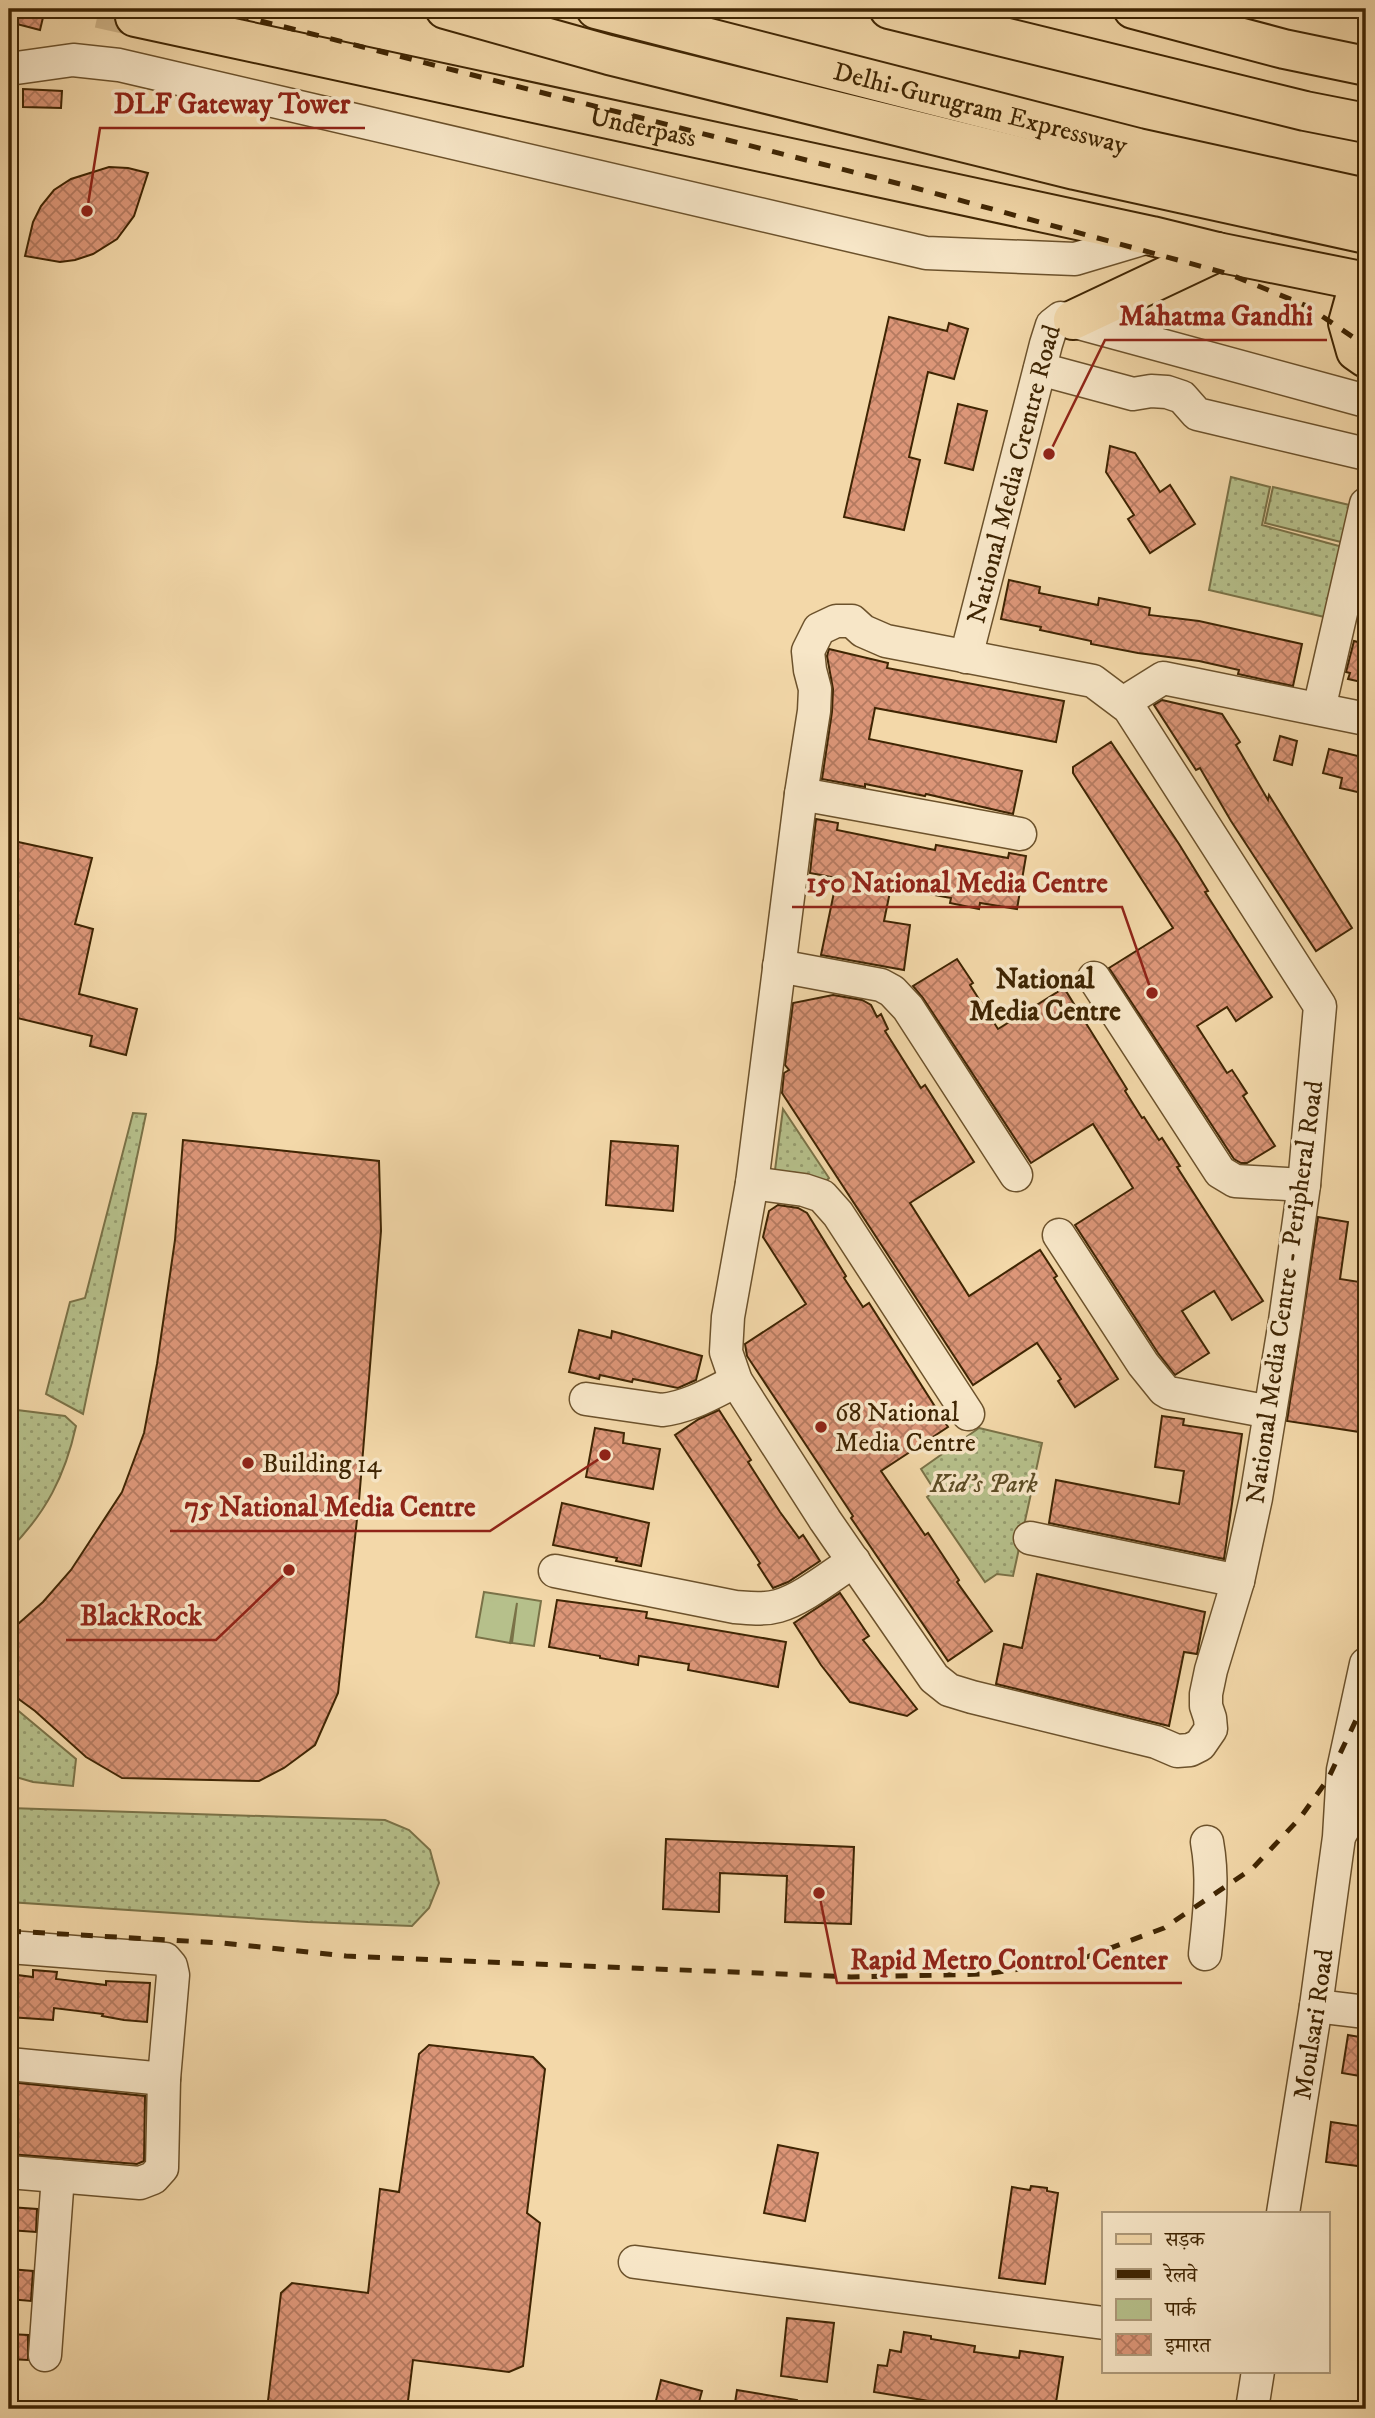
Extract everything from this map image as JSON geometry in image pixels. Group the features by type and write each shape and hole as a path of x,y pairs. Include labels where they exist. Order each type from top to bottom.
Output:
{"main road":[{"path":"444,9 609,55 1074,170 1366,234"},
{"name":"Delhi-Gurugram Expressway","path":"596,9 1138,148 1366,198"},
{"path":"889,9 1366,123"},
{"path":"1133,9 1284,49 1366,66"},
{"path":"1219,9 1225,16 1284,49"},
{"name":"Underpass","path":"135,18 1217,252 1363,281"},
{"path":"1073,320 1217,252"},
{"path":"1363,281 1348,323 1356,351 1366,358"}],"street":[{"path":"9,69 73,60 119,65 926,253 1075,259 1152,236"},
{"name":"National Media Crentre Road","path":"966,657 1052,325 1061,318 1366,401"},
{"path":"1040,369 1133,394 1167,392 1182,397 1197,414 1366,454"},
{"path":"1319,709 1366,504"},
{"name":"National Media Centre - Peripheral Road","path":"836,621 852,621 863,631 886,641 966,657 1093,681 1129,708 1320,1006 1304,1185 1270,1412 1238,1581 1206,1694 1211,1729 1200,1745 1190,1750 1177,1751 1156,1742 948,1690 934,1678 825,1520 736,1381 726,1352 728,1317 752,1183 816,689 808,651 819,629 836,621"},
{"path":"1123,704 1163,678 1366,719"},
{"path":"801,794 1020,834"},
{"path":"779,966 881,985 892,991 922,1029 1016,1175"},
{"path":"1094,978 1220,1172 1235,1181 1304,1185"},
{"path":"752,1183 804,1190 822,1196 838,1214 968,1414"},
{"path":"1059,1235 1143,1364 1164,1390 1169,1394 1270,1412"},
{"path":"586,1399 662,1410 680,1408 736,1381"},
{"path":"1030,1538 1238,1581"},
{"path":"555,1571 735,1607 760,1609 779,1605 796,1597 854,1561"},
{"name":"Moulsari Road","path":"1283,2212 1316,2006 1339,1837 1343,1770 1366,1664"},
{"name":"Moulsari Road","path":"1339,1837 1366,1790"},
{"path":"1205,1954 1212,1888 1212,1866 1207,1842"},
{"path":"9,1947 165,1959 171,1966 173,1975 164,2080 162,2168 153,2178 140,2183 9,2172"},
{"path":"1316,2006 1366,2012"},
{"path":"9,2064 164,2080"},
{"path":"46,2355 58,2176"},
{"path":"635,2262 1102,2323"},
{"path":"1252,2409 1258,2372"}],"green space":[{"path":"1231,477 1270,487 1262,525 1350,549 1333,619 1209,590"},
{"path":"1273,487 1358,507 1349,544 1265,523"},
{"path":"783,1109 829,1178 822,1185 775,1170"},
{"path":"133,1113 146,1114 83,1414 46,1394 70,1302 85,1298"},
{"path":"9,1409 65,1416 76,1426 60,1477 44,1508 9,1550"},
{"name":"Kid's Park","path":"979,1428 1042,1443 1013,1576 997,1574 985,1582 927,1497 935,1491 921,1469"},
{"path":"484,1592 541,1601 534,1646 512,1643 517,1603 510,1643 476,1637"},
{"path":"9,1703 76,1759 73,1786 33,1782 9,1775"},
{"path":"9,1808 385,1820 409,1830 430,1850 439,1883 429,1908 412,1926 308,1922 9,1902"}],"building":[{"path":"9,9 45,9 40,30 9,22"},
{"path":"23,89 62,91 61,108 23,107"},
{"path":"109,167 148,173 134,216 117,239 93,254 75,260 60,262 25,256 33,222 54,190 71,179"},
{"path":"889,317 947,331 949,323 968,329 954,379 928,372 909,457 920,460 904,530 844,517"},
{"path":"958,404 987,411 973,470 945,463"},
{"path":"1110,446 1135,453 1160,492 1170,485 1195,524 1150,553 1128,519 1134,515 1106,472"},
{"path":"1009,580 1040,587 1039,593 1098,605 1099,598 1150,608 1149,615 1199,621 1302,644 1293,686 1238,674 1239,670 1199,661 1091,644 1091,641 1040,630 1041,627 1001,619"},
{"path":"1361,632 1366,632 1366,683 1348,679 1350,673 1346,672 1354,641 1358,642"},
{"path":"829,649 888,663 887,668 1064,701 1056,742 875,708 869,739 1022,771 1013,814 926,794 925,796 822,779 832,712 833,689 827,656"},
{"path":"1162,700 1222,714 1240,742 1236,745 1268,800 1269,795 1352,928 1316,951 1231,821 1200,768 1196,770 1154,705"},
{"path":"1280,736 1297,741 1292,765 1274,760"},
{"path":"1111,742 1179,844 1208,891 1205,892 1272,997 1236,1021 1227,1007 1197,1026 1227,1073 1232,1070 1247,1093 1243,1096 1275,1146 1247,1163 1234,1159 1109,968 1173,928 1073,773 1073,767"},
{"path":"1329,749 1366,758 1366,794 1340,788 1342,778 1323,773"},
{"path":"816,819 838,823 837,830 935,850 936,845 1008,858 1009,853 1026,856 1017,909 980,903 979,909 950,903 951,898 891,887 884,921 910,925 904,970 821,955 837,878 810,873"},
{"path":"9,840 92,858 75,924 93,929 79,994 137,1009 126,1055 90,1046 92,1036 9,1016"},
{"path":"957,959 998,1029 1064,988 1142,1118 1144,1117 1159,1140 1162,1138 1180,1166 1177,1167 1263,1301 1232,1320 1214,1291 1182,1311 1209,1353 1175,1375 1075,1225 1133,1188 1093,1124 1031,1163 913,986"},
{"path":"833,995 862,1000 871,1005 877,1017 881,1014 888,1029 885,1031 921,1088 925,1085 974,1162 910,1203 969,1296 1040,1250 1057,1276 1054,1278 1118,1379 1075,1407 1058,1381 1061,1379 1037,1343 973,1385 782,1093 784,1073 789,1070 785,1065 793,1003"},
{"name":"Building 14","path":"183,1140 379,1161 381,1231 359,1501 338,1693 315,1745 284,1768 259,1781 122,1778 86,1757 35,1711 9,1692 9,1632 43,1602 71,1570 122,1492 144,1433 175,1240"},
{"path":"611,1141 678,1146 673,1211 606,1205"},
{"path":"778,1205 798,1208 807,1213 863,1307 869,1303 948,1427 881,1471 925,1535 928,1533 959,1580 957,1582 992,1631 948,1661 851,1518 853,1516 747,1356 745,1344 806,1304 763,1237 769,1211"},
{"path":"1318,1217 1348,1222 1340,1279 1366,1283 1366,1433 1287,1421"},
{"path":"579,1330 611,1338 612,1331 702,1356 696,1380 678,1388 600,1375 599,1379 569,1372"},
{"path":"719,1410 780,1512 799,1538 803,1535 820,1561 788,1582 773,1588 758,1565 760,1563 675,1435"},
{"path":"1162,1416 1184,1419 1183,1425 1242,1434 1224,1559 1049,1523 1056,1480 1179,1504 1184,1471 1155,1467"},
{"path":"595,1428 624,1433 623,1443 660,1449 653,1489 586,1477"},
{"path":"562,1503 649,1523 641,1566 616,1561 617,1558 553,1545"},
{"path":"1037,1574 1205,1612 1197,1654 1184,1652 1169,1726 996,1684 1004,1644 1022,1648"},
{"path":"840,1593 869,1636 863,1640 917,1709 907,1716 850,1702 821,1665 794,1623"},
{"path":"557,1600 647,1612 646,1618 786,1642 778,1687 688,1670 689,1664 639,1656 638,1665 549,1647"},
{"path":"666,1839 854,1847 851,1924 785,1922 787,1876 720,1873 719,1912 663,1909"},
{"path":"33,1970 57,1972 56,1979 106,1985 106,1981 150,1983 147,2022 54,2008 53,2020 9,2017 9,1974 33,1977"},
{"path":"1348,2035 1366,2038 1366,2077 1342,2073"},
{"path":"429,2045 533,2057 545,2069 527,2213 540,2223 523,2366 509,2372 413,2360 407,2409 267,2409 281,2293 292,2283 368,2293 380,2189 399,2192 419,2054"},
{"path":"9,2082 145,2096 144,2161 137,2164 9,2154"},
{"path":"1331,2122 1366,2127 1366,2167 1326,2162"},
{"path":"778,2145 818,2153 805,2221 764,2213"},
{"path":"1031,2186 1058,2193 1045,2284 999,2278 1012,2187 1030,2190"},
{"path":"9,2207 37,2209 36,2232 9,2230"},
{"path":"9,2269 33,2271 31,2301 9,2299"},
{"path":"787,2318 834,2323 827,2382 781,2376"},
{"path":"904,2332 975,2346 974,2352 1019,2358 1020,2351 1063,2357 1055,2409 1014,2409 972,2403 972,2408 874,2392 878,2365 887,2366 890,2350 901,2352"},
{"path":"9,2334 28,2335 28,2360 9,2359"},
{"path":"661,2380 702,2391 697,2409 654,2409"},
{"path":"737,2390 797,2400 796,2409 734,2409"}],"tunnel":[{"path":"99,9 135,17"}],"railway":[{"path":"214,9 908,186 1229,274 1307,306 1366,346"},
{"path":"9,1931 222,1943 346,1956 851,1977 985,1974 1076,1961 1164,1928 1253,1868 1300,1818 1328,1779 1366,1699"}],"place":[{"name":"DLF Gateway Tower","path":"87,211"},
{"name":"Mahatma Gandhi","path":"1049,454"},
{"name":"150 National Media Centre","path":"1152,993"},
{"name":"68 National Media Centre","path":"821,1427"},
{"name":"75 National Media Centre","path":"605,1455"},
{"name":"Building 14","path":"248,1463"},
{"name":"BlackRock","path":"289,1570"},
{"name":"Rapid Metro Control Center","path":"819,1893"}],"district":[{"name":"National Media Centre","path":"1045,994"}]}
